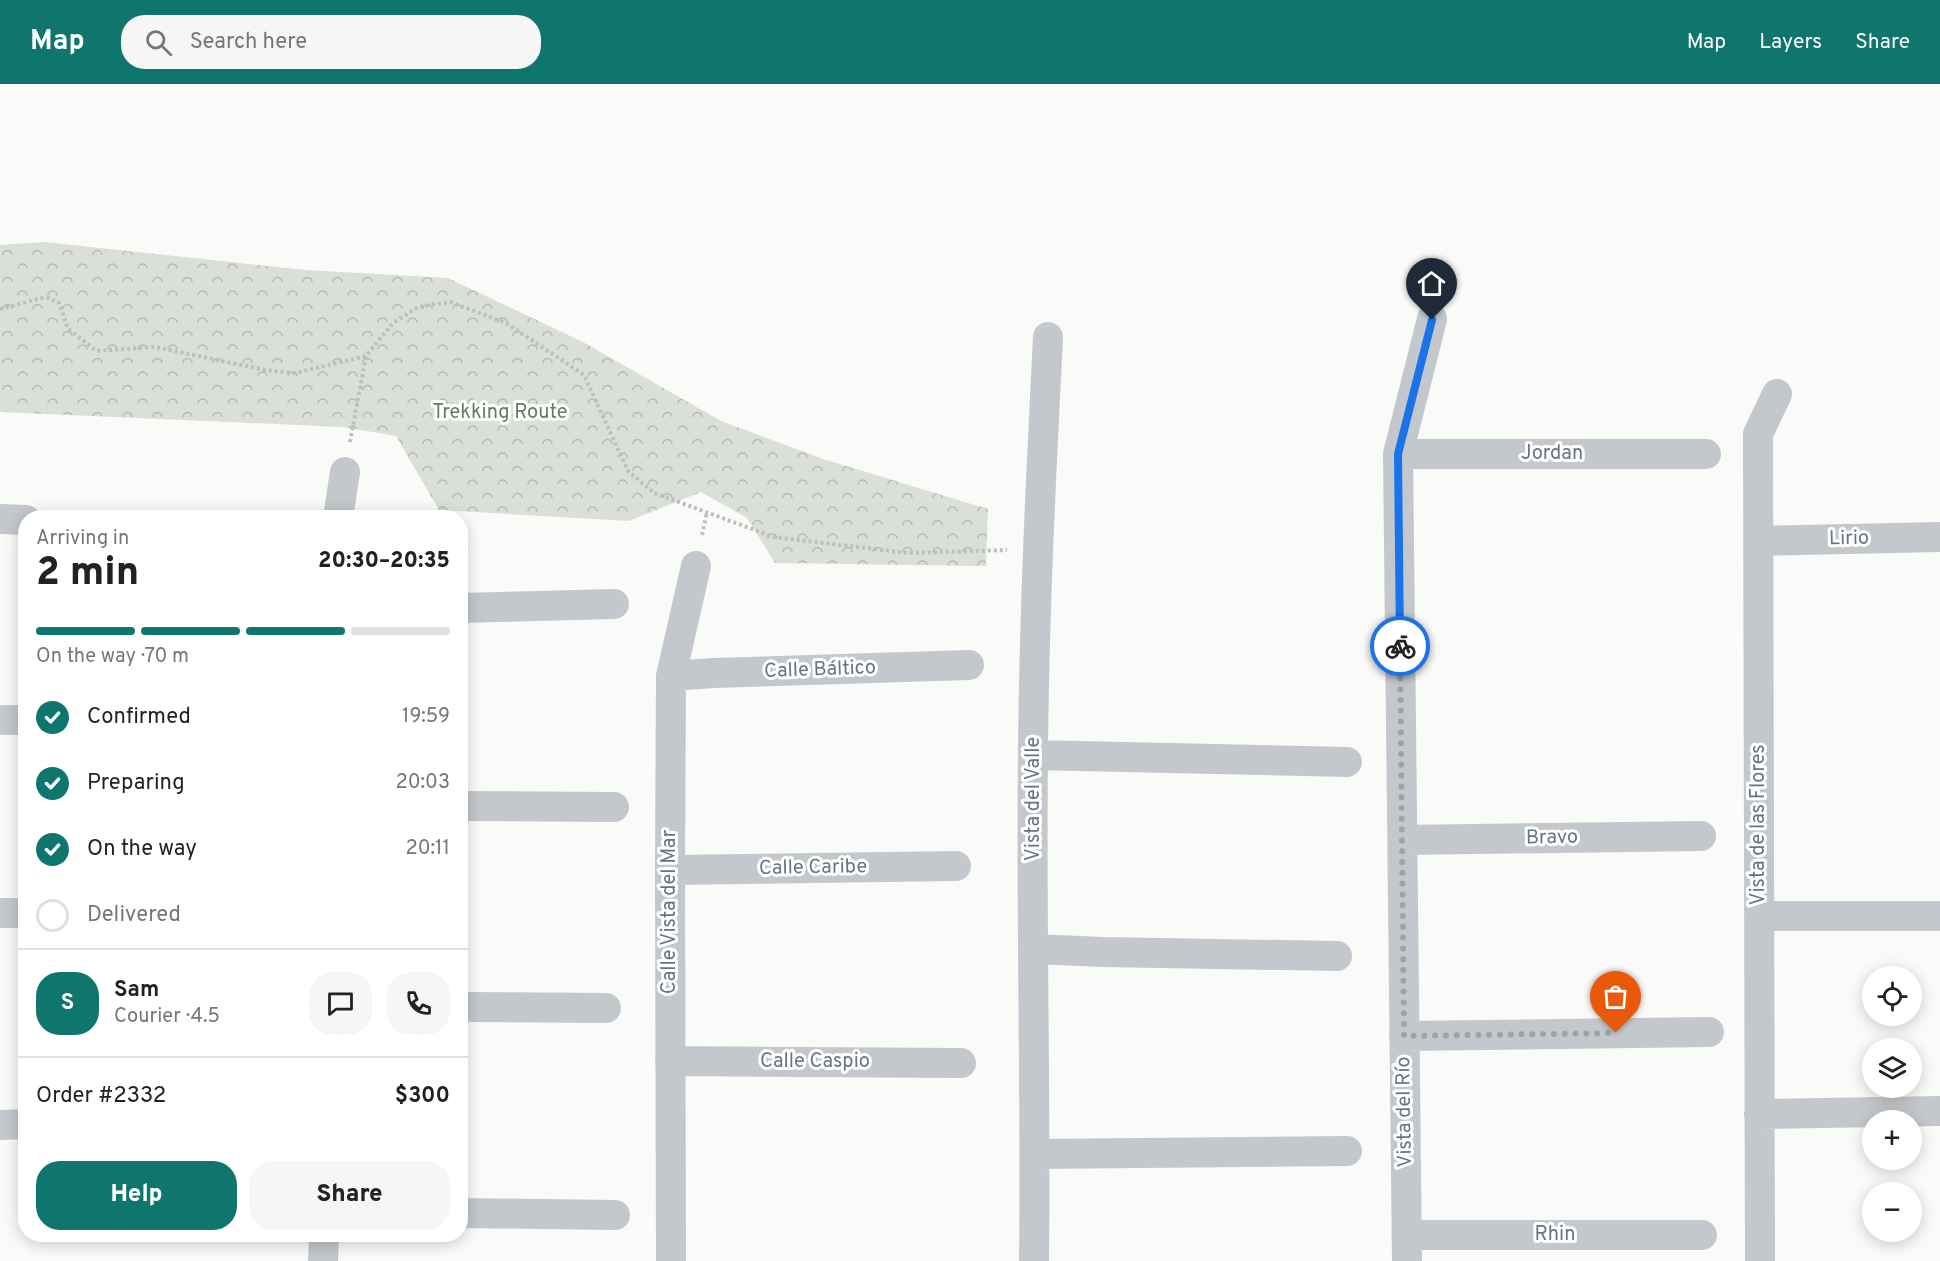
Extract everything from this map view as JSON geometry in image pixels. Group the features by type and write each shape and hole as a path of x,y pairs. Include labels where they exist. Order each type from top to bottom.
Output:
{"street":[{"name":"Vista del Río","path":"1407,1248 1398,454 1432,320"},
{"name":"Vista del Valle","path":"1034,1261 1036,1154 1033,755 1038,549 1048,337"},
{"name":"Vista de las Flores","path":"1760,1261 1758,434 1777,394"},
{"name":"Jordan","path":"1398,454 1706,454"},
{"path":"339,510 345,472"},
{"path":"0,519 18,520"},
{"name":"Lirio","path":"1759,541 1940,537"},
{"name":"Calle Vista del Mar","path":"671,1261 671,676 696,566"},
{"path":"468,608 614,604"},
{"name":"Calle Báltico","path":"671,676 726,672 969,665"},
{"path":"0,720 18,720"},
{"path":"1033,755 1347,762"},
{"path":"468,806 614,807"},
{"name":"Bravo","path":"1403,840 1701,836"},
{"name":"Calle Caribe","path":"670,870 956,866"},
{"path":"0,913 18,913"},
{"path":"1759,916 1940,916"},
{"path":"1034,949 1337,956"},
{"path":"468,1007 606,1008"},
{"path":"1404,1036 1709,1032"},
{"name":"Calle Caspio","path":"670,1061 961,1063"},
{"path":"1759,1114 1940,1111"},
{"path":"0,1125 18,1124"},
{"path":"1036,1154 1347,1151"},
{"path":"468,1213 615,1215"},
{"name":"Rhin","path":"1407,1248 1702,1235"},
{"path":"323,1261 324,1242"}],"path":[{"path":"0,309 46,297 59,303 68,329 97,351 155,347 265,370 295,373 366,356"},
{"path":"345,472 366,356 393,323 418,307 450,302 506,323 584,375 628,471 654,493 774,537 908,553 1038,549"}],"green space":[{"name":"Trekking Route","path":"44,242 305,270 448,278 583,342 721,421 823,459 988,509 986,566 775,563 747,518 701,492 629,521 439,510 396,436 343,427 0,412 0,245"}],"way so far":[{"path":"1400,646 1404,1036 1616,1033"}],"route":[{"path":"1400,646 1398,454 1432,320"}]}
